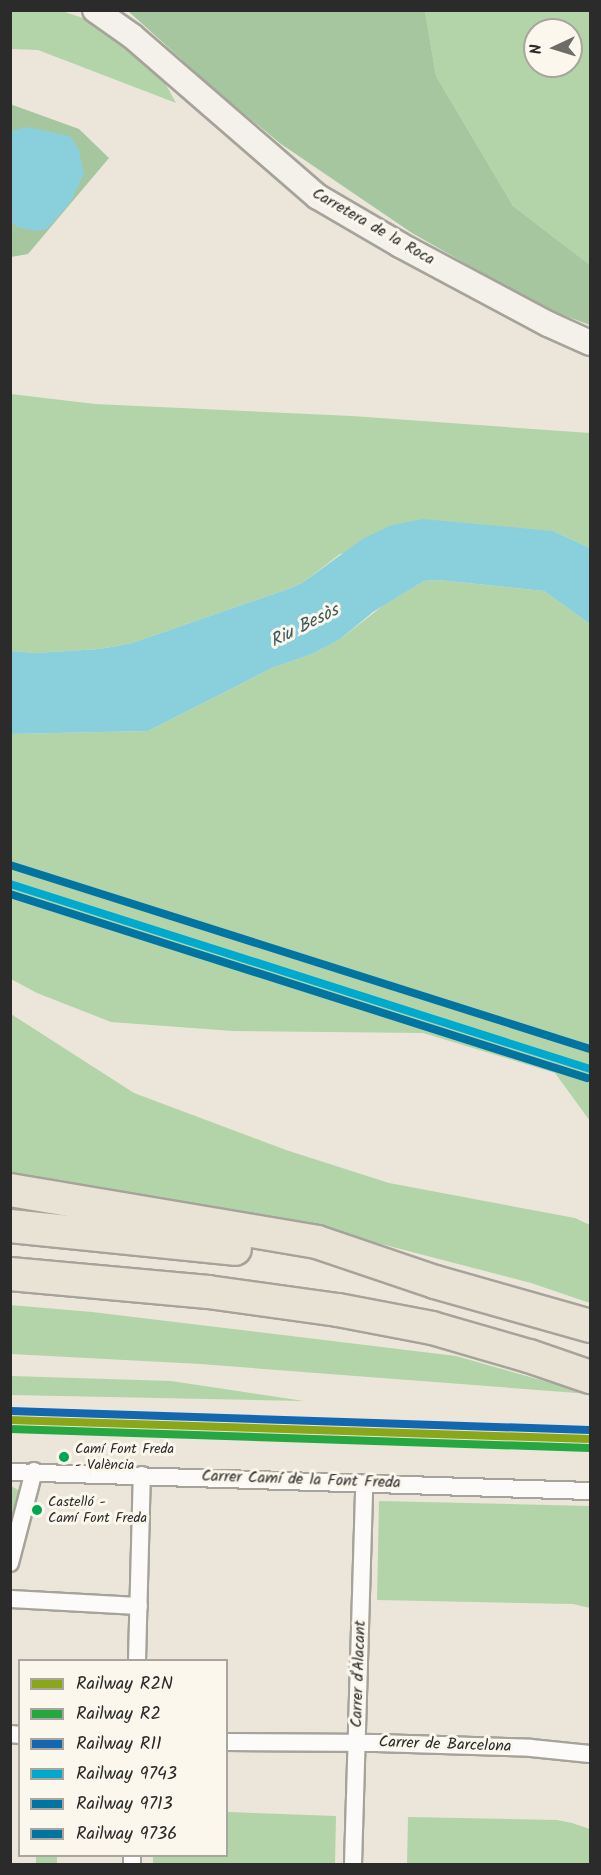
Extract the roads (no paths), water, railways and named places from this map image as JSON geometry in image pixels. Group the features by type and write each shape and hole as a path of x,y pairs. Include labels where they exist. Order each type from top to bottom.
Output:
{"highway":[{"path":"10,1190 317,1242 435,1282 590,1326"},
{"path":"10,1226 213,1246 331,1261 435,1282"},
{"path":"10,1274 208,1292 338,1310 432,1328 529,1356 591,1377"}],"street":[{"name":"Carretera de la Roca","path":"95,10 132,36 237,130 318,197 548,324 591,343"},
{"name":"Carrer Camí de la Font Freda","path":"10,1472 142,1474 591,1491"},
{"path":"10,1563 13,1538 34,1472"},
{"path":"137,1659 142,1474"},
{"name":"Carrer d'Alacant","path":"353,1864 364,1483"},
{"path":"10,1599 139,1606"},
{"name":"Carrer de Barcelona","path":"228,1742 356,1742 531,1748 591,1754"}],"water":[{"path":"27,127 70,136 79,150 84,174 70,203 47,229 36,231 17,227 11,222 11,131"},
{"name":"Riu Besòs","path":"423,519 553,531 590,548 590,624 544,591 439,580 424,581 373,612 339,640 312,654 272,668 148,731 11,734 11,651 35,653 100,649 132,643 288,589 302,583 364,538 392,525"}],"rail line":[{"name":"9736","path":"10,865 590,1049"},
{"name":"9743","path":"10,884 590,1069"},
{"name":"9713","path":"10,894 587,1078"},
{"name":"R11","path":"10,1411 590,1430"},
{"name":"R2N","path":"10,1420 590,1439"},
{"name":"R2","path":"10,1429 590,1448"}],"place":[{"name":"Camí Font Freda - València","path":"64,1457"},
{"name":"Castelló - Camí Font Freda","path":"37,1510"}]}
